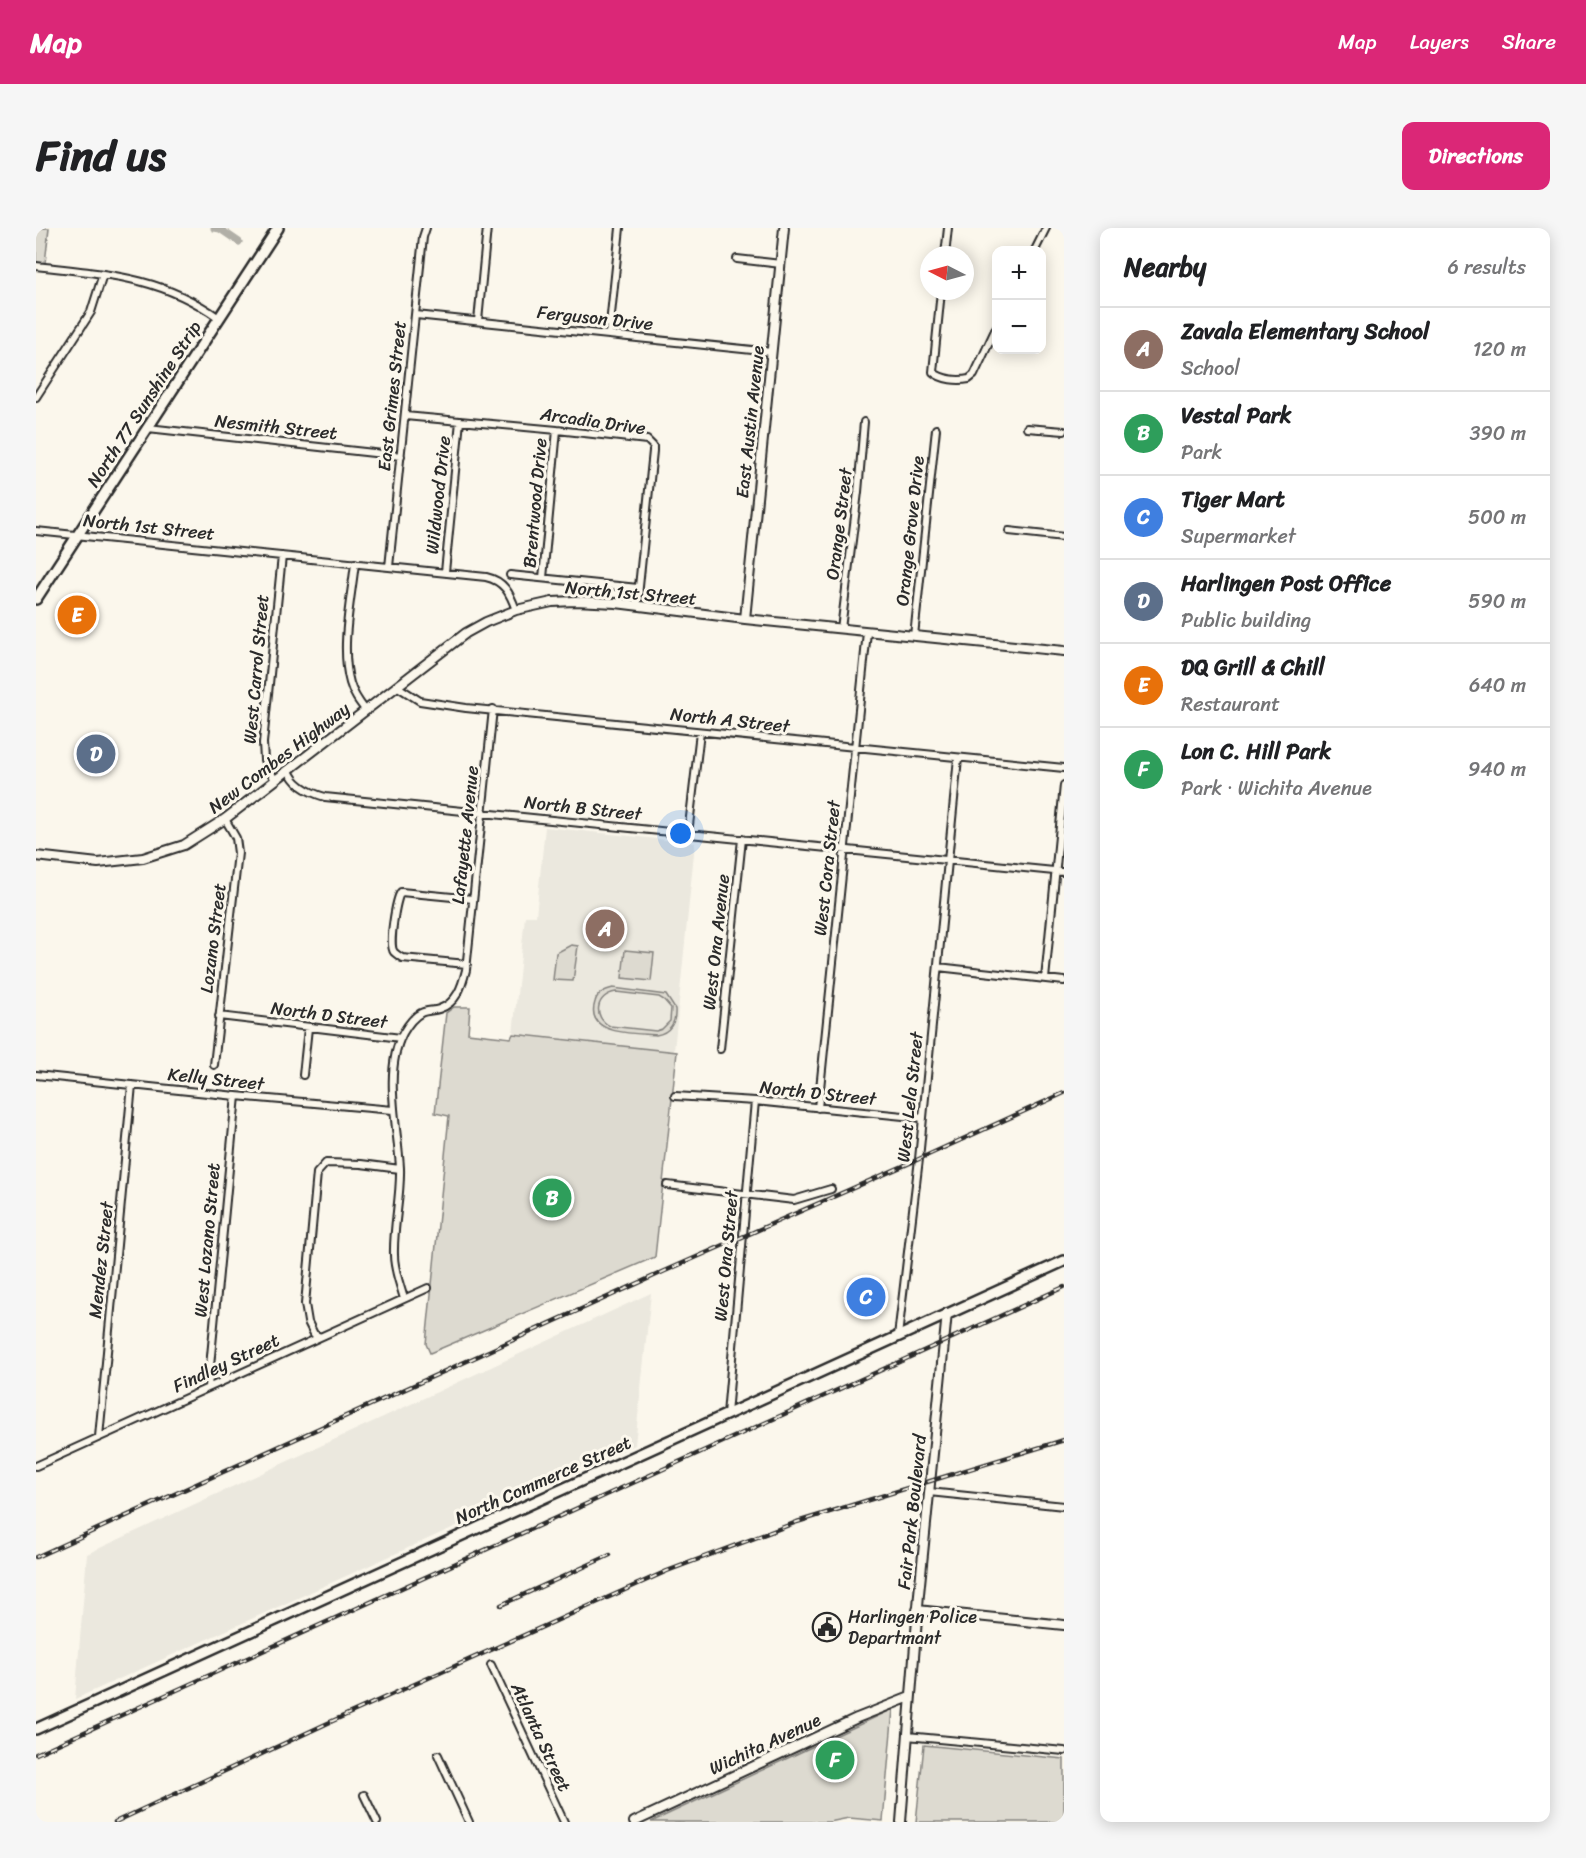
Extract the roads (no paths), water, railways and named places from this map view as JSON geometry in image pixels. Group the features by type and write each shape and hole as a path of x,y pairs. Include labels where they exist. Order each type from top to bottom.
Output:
{"main road":[{"name":"North 77 Sunshine Strip","path":"36,599 278,228"},
{"name":"North Commerce Street","path":"36,1729 1064,1261"}],"street":[{"name":"East Grimes Street","path":"389,567 423,237 426,228"},
{"path":"478,321 487,228"},
{"path":"609,334 620,228"},
{"name":"East Austin Avenue","path":"745,619 784,228"},
{"path":"946,246 948,228"},
{"path":"1037,246 1046,228"},
{"path":"737,259 781,264"},
{"path":"36,266 102,274 156,284 198,303 219,318"},
{"path":"36,397 91,312 97,298 102,274"},
{"path":"940,300 933,372 936,375 950,379 969,379 974,375 992,337"},
{"name":"Ferguson Drive","path":"416,315 772,352"},
{"name":"Arcadia Drive","path":"405,416 647,441 653,446 637,606"},
{"name":"Wildwood Drive","path":"445,572 460,421"},
{"name":"Orange Street","path":"841,628 858,492 864,422"},
{"name":"Nesmith Street","path":"148,428 401,456"},
{"path":"1027,428 1064,431"},
{"name":"Orange Grove Drive","path":"914,636 936,429"},
{"name":"Brentwood Drive","path":"543,578 557,430"},
{"name":"North 1st Street","path":"36,531 486,577 497,580 509,592 516,610 552,602 616,603 745,619 1064,651"},
{"path":"1009,531 1064,537"},
{"name":"West Carrol Street","path":"275,780 264,760 263,743 282,556"},
{"path":"355,563 346,653 350,683 355,696 366,711"},
{"path":"510,575 639,588"},
{"name":"New Combes Highway","path":"36,856 98,863 143,858 184,845 225,819 466,633 516,610"},
{"name":"West Cora Street","path":"818,1108 867,632"},
{"name":"North A Street","path":"398,687 420,701 466,708 1064,768"},
{"name":"Lafayette Avenue","path":"466,964 493,709"},
{"path":"688,834 700,732"},
{"name":"West Lela Street","path":"898,1336 923,1118 958,758"},
{"name":"North B Street","path":"289,770 303,787 325,797 1064,872"},
{"path":"1045,979 1064,785"},
{"name":"Lozano Street","path":"214,1065 237,853 236,838 225,819"},
{"name":"West Ona Avenue","path":"720,1049 742,839"},
{"path":"466,964 402,957 394,952 392,947 394,916 398,895 401,892 473,899"},
{"name":"North D Street","path":"219,1016 400,1038 408,1024 421,1012 440,1009 456,997 463,985 466,964"},
{"path":"938,967 1064,981"},
{"path":"303,1075 308,1028"},
{"path":"400,1038 394,1070 393,1110 400,1169 393,1256 404,1299"},
{"name":"Kelly Street","path":"36,1075 393,1110"},
{"name":"Mendez Street","path":"99,1437 132,1085"},
{"name":"West Lozano Street","path":"208,1387 236,1096"},
{"name":"North D Street","path":"675,1096 755,1101 923,1118"},
{"name":"West Ona Street","path":"727,1414 755,1101"},
{"path":"320,1337 314,1334 308,1322 305,1304 317,1173 326,1163 400,1169"},
{"path":"668,1185 794,1200 831,1189"},
{"name":"Findley Street","path":"36,1466 428,1288"},
{"name":"Fair Park Boulevard","path":"902,1822 917,1611 947,1313"},
{"path":"929,1492 1064,1506"},
{"path":"917,1611 1064,1625"},
{"name":"Atlanta Street","path":"491,1665 564,1822"},
{"name":"Wichita Avenue","path":"634,1822 857,1718 910,1697"},
{"path":"907,1736 1064,1751"},
{"path":"438,1755 470,1822"},
{"path":"364,1795 377,1822"}],"waterway":[{"path":"214,228 220,229 239,242"}],"railway":[{"path":"36,1557 665,1271 1064,1093"},
{"path":"36,1754 1064,1287"},
{"path":"115,1822 328,1723 667,1571 797,1522 1064,1440"},
{"path":"501,1605 610,1555"}],"place":[{"name":"DQ Grill & Chill","path":"77,615"},
{"name":"Harlingen Post Office","path":"96,754"},
{"name":"Zavala Elementary School","path":"605,929"},
{"name":"Vestal Park","path":"552,1198"},
{"name":"Tiger Mart","path":"866,1297"},
{"name":"Harlingen Police Departmant","path":"827,1627"},
{"name":"Lon C. Hill Park","path":"835,1760"}]}
